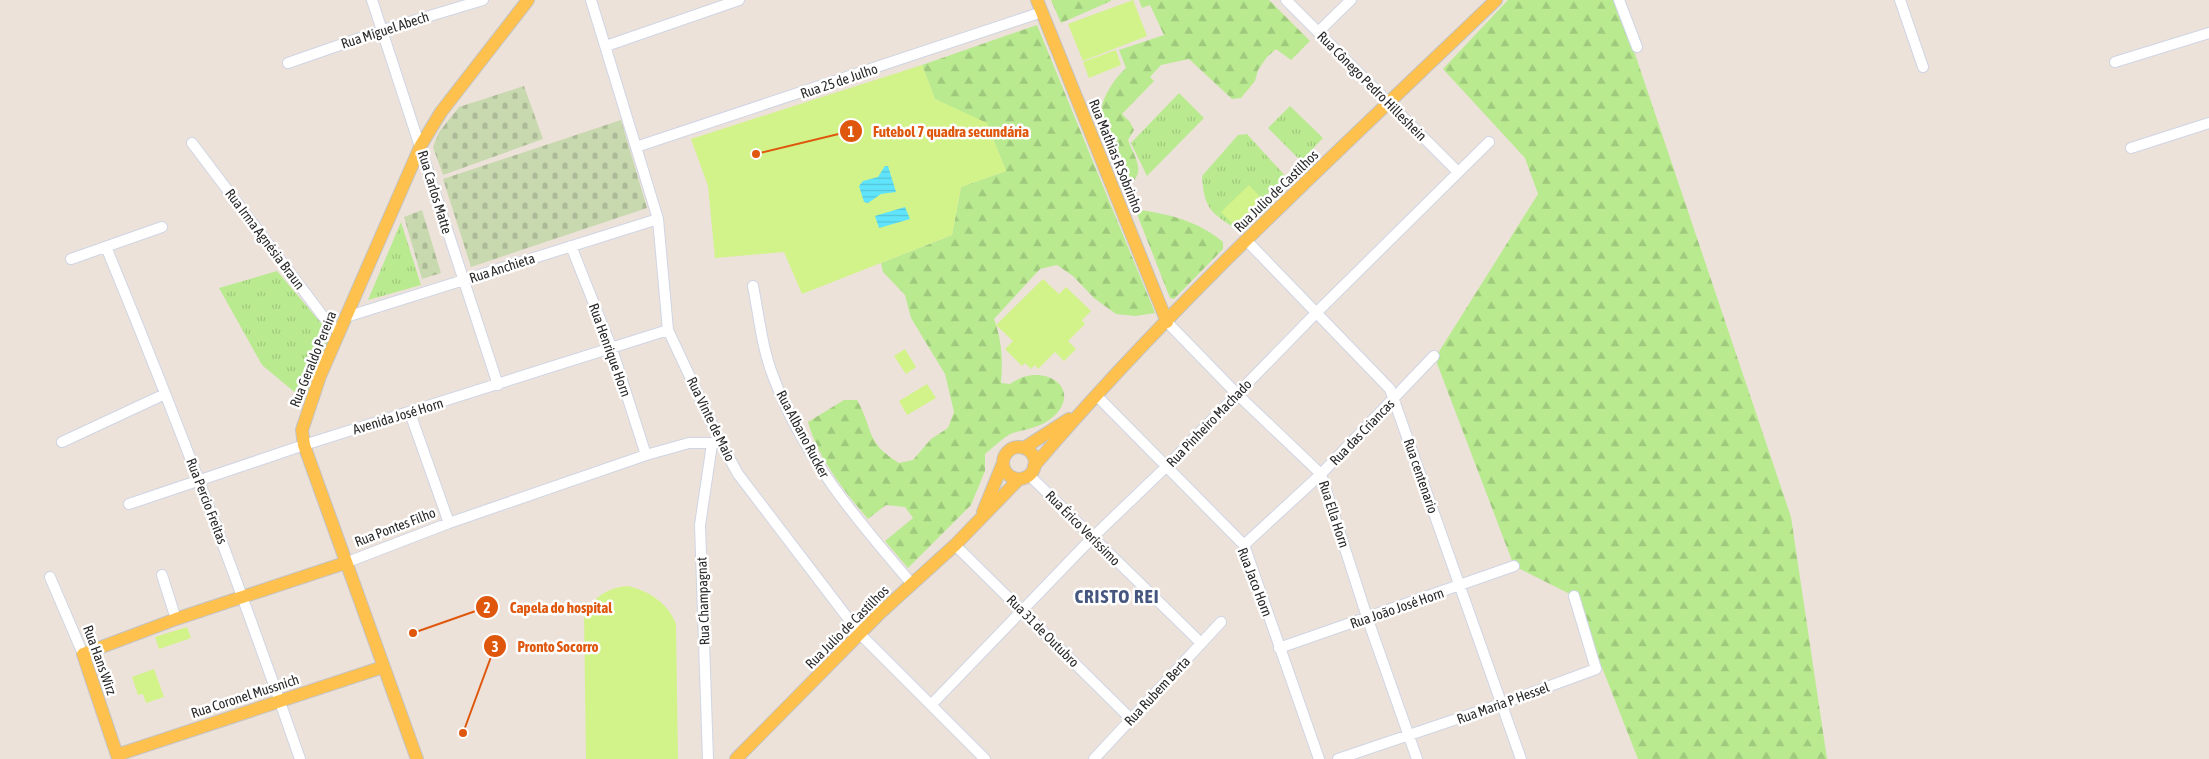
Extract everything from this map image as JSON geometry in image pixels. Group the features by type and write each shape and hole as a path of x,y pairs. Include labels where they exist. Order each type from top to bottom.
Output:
{"main road":[{"name":"Rua Julio de Castilhos","path":"736,759 860,634 1028,473 1096,395 1246,240 1496,0"},
{"name":"Rua Geraldo Pereira","path":"417,759 304,445 302,430 346,317 421,145 441,112 522,2"},
{"name":"Rua Mathias R Sobrinho","path":"1040,6 1168,322"},
{"name":"Rua Julio de Castilhos","path":"1024,448 1082,411"},
{"path":"1024,448 1032,455 1028,473 1009,476 1002,463 1009,450 1024,448"},
{"name":"Rua Julio de Castilhos","path":"980,518 1002,463"},
{"name":"Rua Pontes Filho","path":"83,654 176,619 345,562"},
{"name":"Rua Hans Wirz","path":"83,654 116,757"},
{"name":"Rua Coronel Mussnich","path":"116,757 383,666"}],"street":[{"name":"Rua Carlos Matte","path":"372,0 498,385"},
{"name":"Rua Miguel Abech","path":"288,63 383,30 483,0"},
{"name":"Rua Vinte de Maio","path":"591,0 658,219 668,330 716,443 860,634 985,759"},
{"path":"606,46 738,0"},
{"name":"Rua Cônego Pedro Hilleshein","path":"1286,0 1458,172"},
{"path":"1318,32 1351,0"},
{"path":"1619,0 1637,47"},
{"path":"1900,0 1923,68"},
{"name":"Rua 25 de Julho","path":"636,147 1040,6"},
{"path":"2115,62 2209,33"},
{"path":"2131,148 2209,123"},
{"name":"Rua Pinheiro Machado","path":"931,705 1092,538 1168,465 1317,312 1489,142"},
{"name":"Rua Irma Agnésia Braun","path":"192,143 322,315 340,333"},
{"name":"Rua Anchieta","path":"346,317 658,219"},
{"path":"71,259 162,227"},
{"name":"Rua centenario","path":"1246,240 1390,389 1395,398 1459,586 1521,759"},
{"name":"Rua Henrique Horn","path":"571,246 612,349 646,454"},
{"name":"Rua Percio Freitas","path":"106,247 244,597 300,759"},
{"name":"Rua Albano Rucker","path":"753,286 772,375 810,453 850,511 912,584"},
{"name":"Rua Ella Horn","path":"1168,322 1237,394 1321,474 1367,618 1417,759"},
{"name":"Avenida José Horn","path":"129,504 304,445 668,330"},
{"name":"Rua das Criancas","path":"1244,545 1321,474 1434,356"},
{"path":"62,442 165,394"},
{"name":"Rua Jaco Horn","path":"1096,395 1168,465 1244,545 1319,759"},
{"path":"410,413 450,523"},
{"name":"Rua Pontes Filho","path":"345,562 646,454 689,443 716,443"},
{"name":"Rua Champagnat","path":"708,759 700,525 716,443"},
{"name":"Rua Érico Veríssimo","path":"1028,473 1092,538 1201,643"},
{"name":"Rua 31 de Outubro","path":"954,544 1131,719"},
{"name":"Rua João José Horn","path":"1279,648 1514,566"},
{"path":"162,575 176,619"},
{"name":"Rua Hans Wirz","path":"50,577 83,654"},
{"name":"Rua Maria P Hessel","path":"1338,759 1502,704 1596,669 1574,596"},
{"name":"Rua Rubem Berta","path":"1094,759 1221,622"}],"green space":[{"path":"1051,0 1111,0 1111,1 1061,23"},
{"path":"1133,0 1147,36 1083,61 1068,24"},
{"path":"1139,0 1269,0 1310,41 1291,60 1276,49 1267,57 1258,70 1255,81 1241,98 1232,99 1189,59 1161,65 1150,77 1154,81 1122,114 1130,122 1134,130 1128,140 1137,162 1138,173 1132,182 1126,180 1101,122 1101,115 1107,93 1126,68 1119,50 1164,35 1150,5 1142,8"},
{"path":"1508,0 1615,0 1634,51 1791,517 1827,759 1638,759 1574,596 1514,566 1435,358 1538,194 1525,158 1443,69"},
{"path":"1037,25 1155,313 1135,316 1116,314 1094,298 1073,276 1057,265 1040,269 994,319 1001,351 1001,383 1010,384 1021,378 1033,375 1044,376 1053,379 1060,385 1064,393 1063,402 1058,412 1048,421 1013,433 1002,439 985,454 985,471 971,505 908,568 885,541 913,518 905,507 886,505 868,519 833,474 818,448 808,422 844,400 857,400 875,442 899,463 913,460 931,439 948,428 954,412 945,374 911,318 905,295 883,272 881,263 952,235 961,187 1006,171 987,124 935,99 922,65"},
{"path":"1116,50 1121,65 1089,78 1083,62"},
{"path":"922,65 935,99 987,123 1006,171 961,187 952,235 802,294 784,252 715,258 708,186 691,139"},
{"path":"524,86 543,139 443,175 433,147 439,132 459,107"},
{"path":"1179,93 1204,118 1147,176 1131,143"},
{"path":"1290,106 1323,138 1301,161 1268,128"},
{"path":"621,120 647,208 471,267 443,179"},
{"path":"1247,134 1289,180 1238,230 1215,214 1207,203 1202,176 1238,135"},
{"path":"1249,185 1264,201 1236,227 1221,212"},
{"path":"422,210 441,273 422,279 404,217"},
{"path":"1140,210 1162,214 1195,224 1223,242 1223,249 1174,299 1170,298 1137,214"},
{"path":"401,222 421,285 368,300"},
{"path":"277,271 321,323 333,332 304,400 262,365 219,288"},
{"path":"1043,279 1059,294 1066,287 1091,311 1082,320 1085,324 1068,341 1076,349 1064,361 1055,352 1038,369 1035,365 1031,369 1025,363 1022,366 1005,349 1013,341 996,325"},
{"path":"905,349 916,367 906,374 894,356"},
{"path":"927,384 936,398 907,415 899,401"},
{"path":"627,586 650,594 663,604 676,624 678,759 586,759 584,614 602,594"},
{"path":"187,627 191,638 159,649 155,637"},
{"path":"154,669 164,697 146,703 143,694 138,695 132,677"}],"water":[{"path":"885,166 888,166 896,192 881,194 868,203 864,202 859,186 863,181 878,177"},
{"path":"905,207 910,219 879,228 875,216"}],"place":[{"name":"Futebol 7 quadra secundária","path":"756,154"},
{"name":"Capela do hospital","path":"413,633"},
{"name":"Pronto Socorro","path":"463,733"}],"district":[{"name":"CRISTO REI","path":"1117,596"}]}
